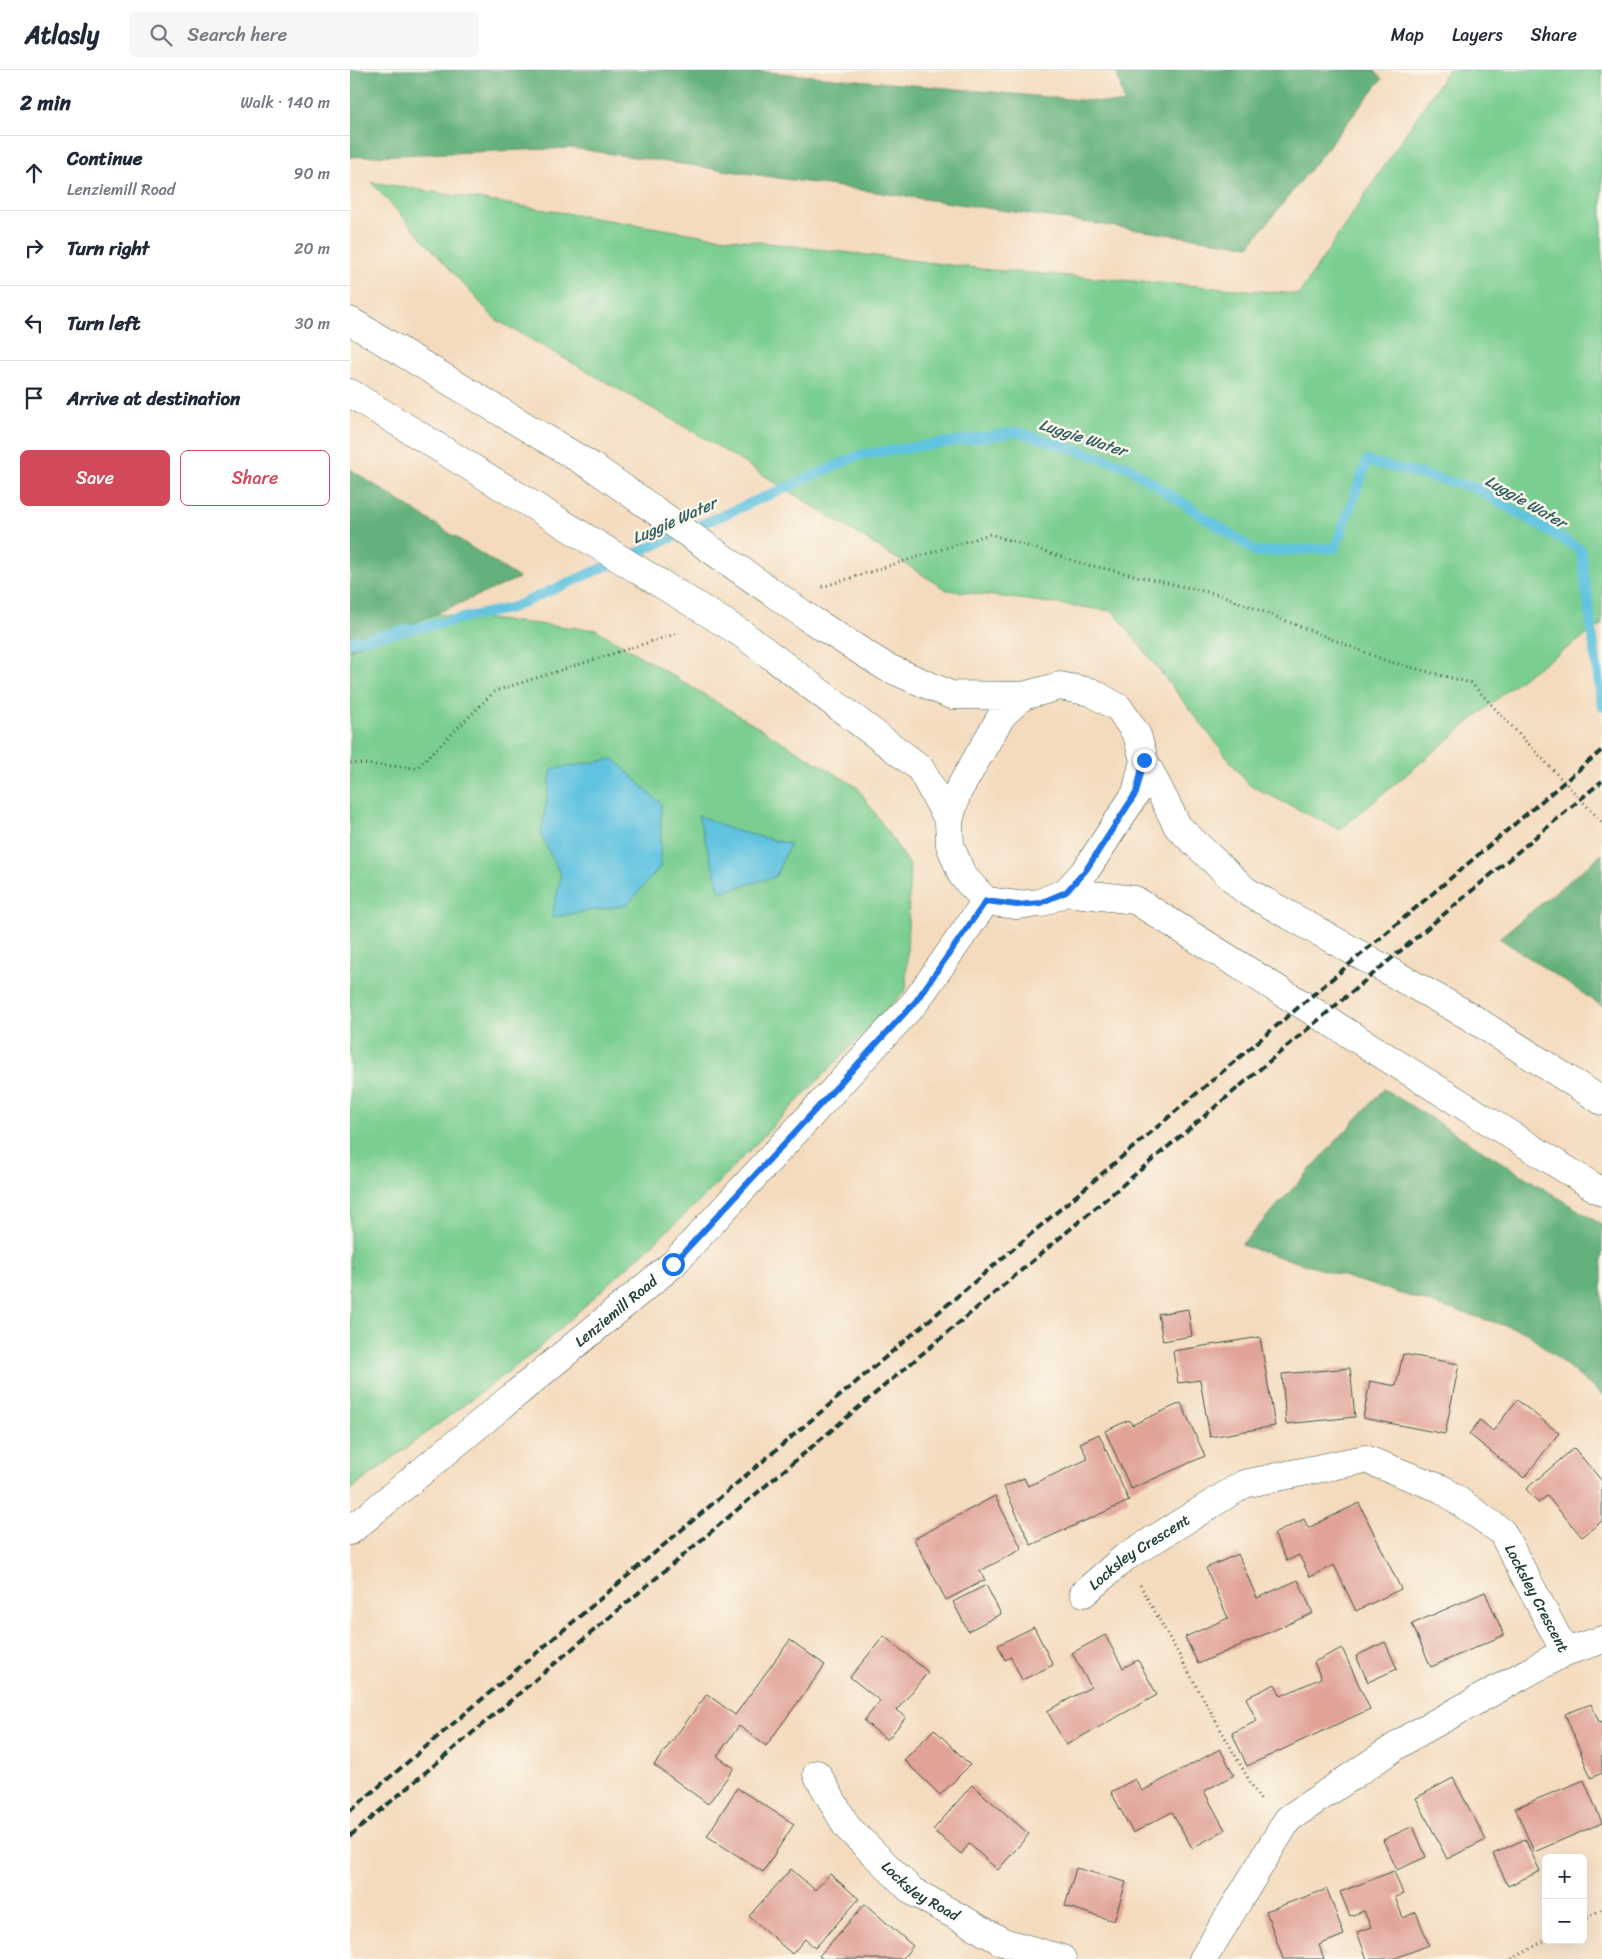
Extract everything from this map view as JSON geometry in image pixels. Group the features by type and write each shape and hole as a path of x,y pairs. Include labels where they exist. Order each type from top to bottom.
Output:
{"main road":[{"path":"350,321 596,469 810,619 886,667 951,695 1023,696 1060,686 1091,692 1119,708 1137,735 1144,760 1178,827 1246,891 1469,1016 1602,1101"},
{"path":"350,393 741,634 920,768 949,822"},
{"path":"1023,696 1002,715 957,793 949,822 950,845 962,874 986,901 1017,905 1032,904 1040,903 1066,892 1086,870 1136,793 1144,760"},
{"path":"1066,892 1135,900 1415,1077 1602,1192"},
{"name":"Lenziemill Road","path":"350,1531 673,1264 916,1001 986,901"},
{"name":"Locksley Crescent","path":"1084,1593 1124,1558 1244,1484 1365,1459 1442,1489 1502,1532 1566,1652 1410,1737 1288,1819 1203,1959"},
{"path":"1566,1652 1602,1640"},
{"name":"Locksley Road","path":"816,1774 847,1826 912,1891 1003,1942 1062,1959"}],"path":[{"path":"819,588 990,534 1084,564 1221,595 1386,661 1472,683 1602,822"},
{"path":"350,763 417,768 495,691 685,631"},
{"path":"1124,1558 1258,1798 1288,1819"},
{"path":"1587,1918 1602,1909"},
{"path":"1512,1959 1542,1942"}],"green space":[{"path":"350,70 745,70 1125,104 1116,70 1374,70 1382,79 1249,246 571,148 350,157"},
{"path":"1448,70 1602,70 1602,625 1522,678 1340,830 1249,785 1113,611 947,590 701,436 495,319 371,182 701,235 992,270 1299,294"},
{"path":"350,469 519,578 350,650"},
{"path":"350,605 597,630 857,787 910,865 906,990 703,1198 532,1354 350,1490"},
{"path":"1602,854 1602,1006 1499,938"},
{"path":"1384,1089 1602,1225 1602,1395 1526,1332 1241,1245"}],"water":[{"path":"614,759 661,804 660,867 627,905 552,917 561,876 541,835 552,769"},
{"path":"698,815 732,830 790,844 775,877 720,892"}],"building":[{"path":"1188,1309 1192,1336 1163,1341 1158,1314"},
{"path":"1260,1337 1275,1426 1210,1437 1200,1380 1178,1383 1173,1351"},
{"path":"1403,1354 1459,1364 1445,1434 1363,1418 1370,1381 1396,1386"},
{"path":"1350,1368 1355,1417 1286,1424 1282,1374"},
{"path":"1517,1400 1559,1433 1524,1478 1469,1434 1480,1420 1493,1431"},
{"path":"1181,1403 1205,1456 1131,1489 1105,1431 1129,1420 1132,1425"},
{"path":"1099,1434 1129,1501 1031,1545 1004,1487 1024,1478 1028,1486 1088,1459 1080,1443"},
{"path":"1574,1448 1602,1481 1602,1521 1582,1537 1547,1496 1538,1503 1526,1489"},
{"path":"995,1496 1022,1549 980,1571 985,1580 946,1600 914,1539"},
{"path":"1359,1503 1401,1589 1356,1611 1334,1565 1310,1577 1299,1555 1287,1561 1274,1534 1304,1519 1308,1528"},
{"path":"1238,1554 1257,1598 1298,1580 1313,1613 1198,1664 1185,1637 1228,1618 1206,1568"},
{"path":"986,1585 1001,1614 968,1631 953,1602"},
{"path":"1485,1592 1504,1635 1431,1667 1412,1624"},
{"path":"1034,1627 1053,1665 1022,1680 1011,1657 1005,1660 998,1645"},
{"path":"1105,1635 1123,1668 1138,1660 1157,1695 1066,1745 1047,1711 1091,1687 1072,1653"},
{"path":"884,1636 928,1672 897,1710 906,1717 887,1740 864,1721 880,1701 850,1677"},
{"path":"790,1640 825,1665 766,1746 739,1726 717,1756 734,1768 708,1804 654,1765 707,1694 735,1715"},
{"path":"1385,1642 1397,1669 1368,1682 1356,1656"},
{"path":"1342,1648 1370,1709 1247,1766 1232,1733 1257,1721 1246,1698 1275,1684 1281,1696 1321,1678 1314,1662"},
{"path":"1591,1704 1599,1722 1602,1721 1602,1773 1591,1778 1565,1714"},
{"path":"934,1729 970,1765 940,1795 904,1760"},
{"path":"1220,1749 1234,1775 1204,1791 1225,1830 1192,1848 1172,1812 1133,1833 1111,1792 1135,1779 1142,1791"},
{"path":"1453,1778 1486,1840 1447,1859 1416,1798"},
{"path":"1584,1780 1602,1823 1534,1852 1515,1808"},
{"path":"972,1785 1029,1834 998,1870 969,1844 961,1854 933,1830"},
{"path":"737,1788 794,1824 763,1872 707,1836"},
{"path":"1413,1826 1426,1857 1397,1870 1383,1840"},
{"path":"1525,1839 1540,1871 1508,1886 1493,1854"},
{"path":"1076,1868 1126,1882 1114,1921 1065,1906"},
{"path":"791,1869 815,1890 830,1874 859,1899 815,1948 805,1939 792,1954 749,1916"},
{"path":"1394,1871 1403,1894 1395,1897 1403,1918 1416,1912 1429,1945 1393,1959 1367,1959 1357,1932 1371,1927 1364,1911 1350,1916 1340,1892"},
{"path":"1327,1889 1344,1935 1319,1945 1324,1959 1283,1959 1266,1911"},
{"path":"865,1904 913,1946 902,1959 823,1959 819,1956"}],"waterway":[{"name":"Luggie Water","path":"350,642 511,608 860,455 1018,432 1127,466 1257,552 1335,548 1367,461 1476,488 1581,550 1602,706"}],"railway":[{"path":"350,1811 1602,750"},
{"path":"350,1836 1602,781"}],"route":[{"path":"673,1264 916,1001 986,901 1017,905 1040,903 1066,892 1086,870 1136,793 1144,760"}]}
